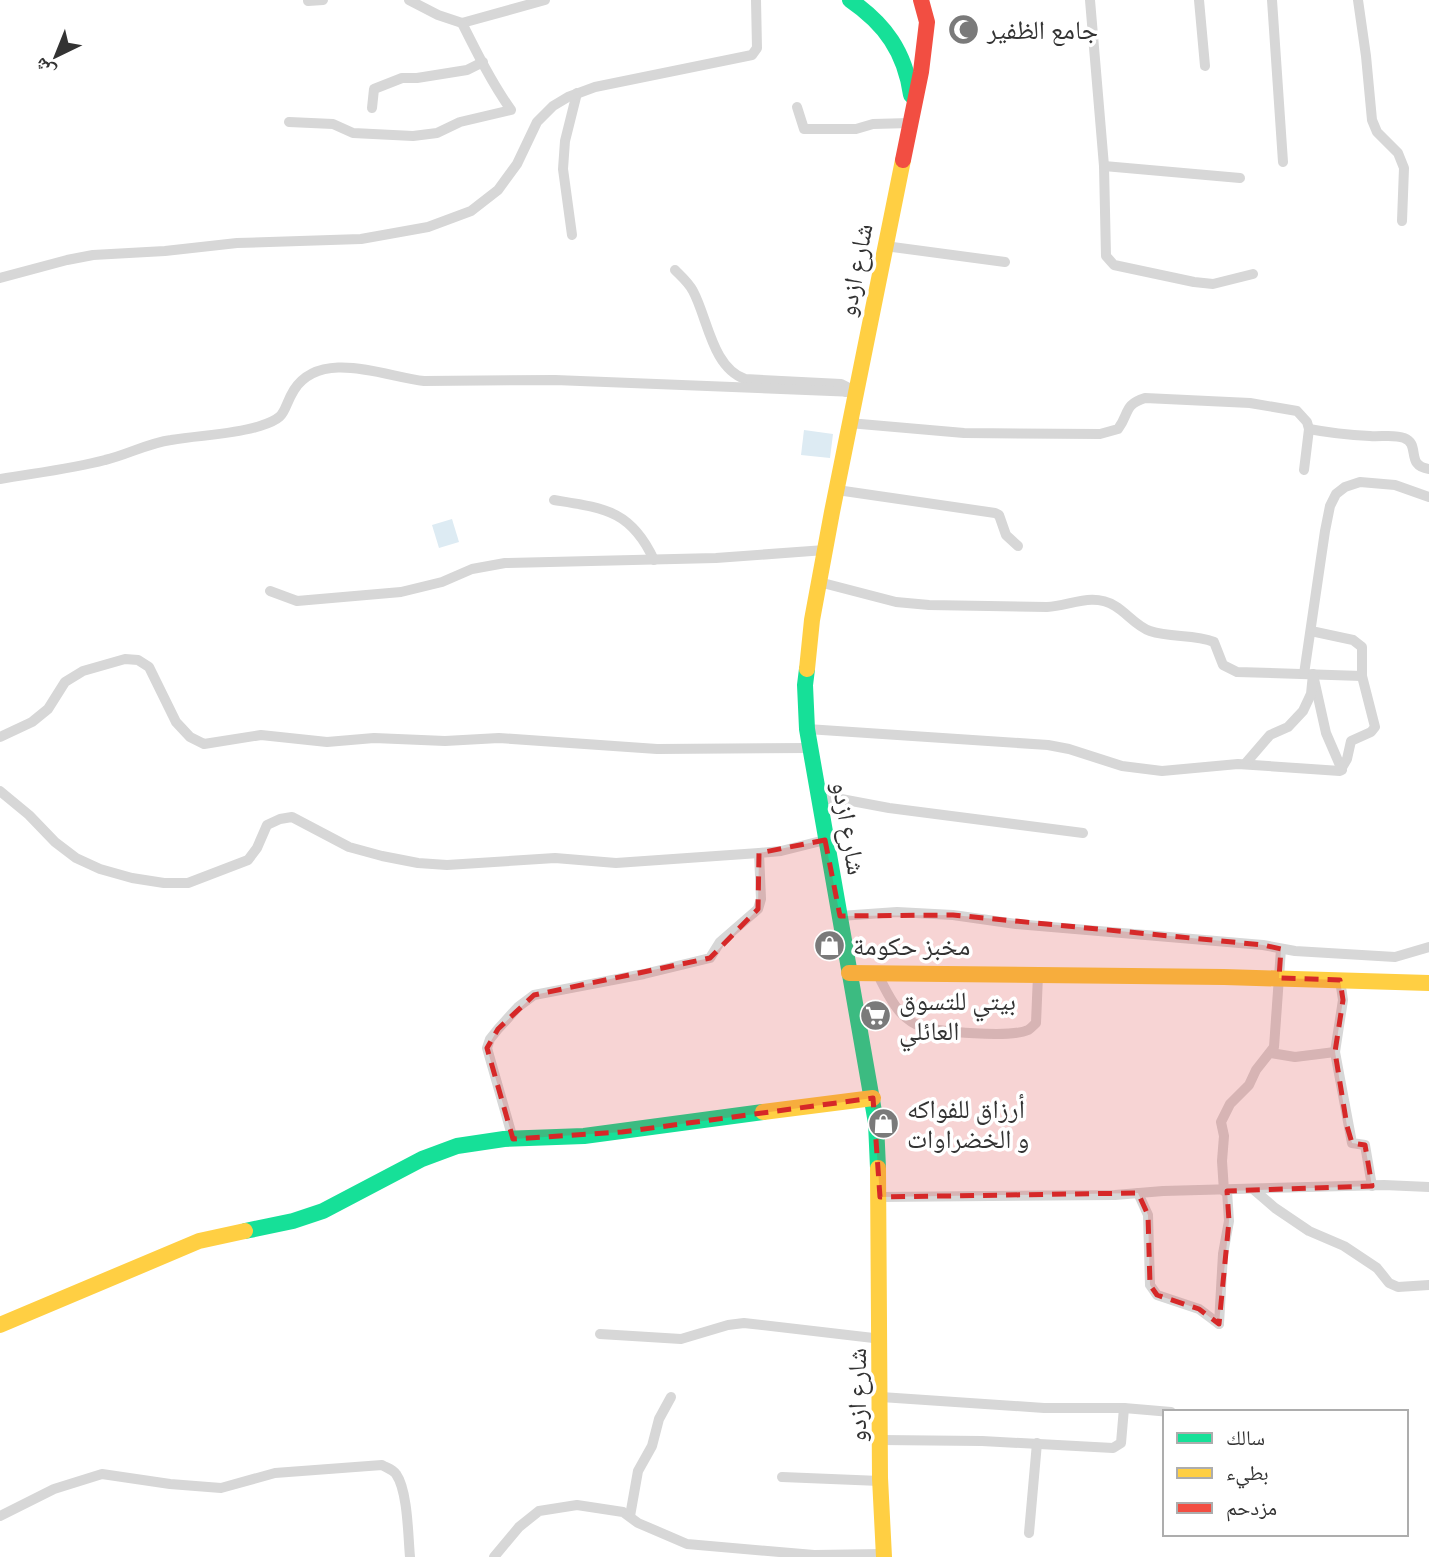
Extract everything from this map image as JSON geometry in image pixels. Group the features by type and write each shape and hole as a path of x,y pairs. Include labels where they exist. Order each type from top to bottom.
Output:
{"street":[{"path":"307,2 323,0"},
{"path":"409,0 438,15 462,23 528,2 545,0"},
{"path":"0,278 93,255 237,243 360,239 428,227 471,211 492,195 517,164 537,122 553,106 577,93 752,55 757,48 756,0"},
{"path":"797,107 804,129 856,129 911,119 909,75 897,43 881,24 850,0"},
{"name":"شارع ازدو","path":"884,1556 880,1481 880,1197 873,1098 818,799 807,729 805,685 807,649 849,424 851,392 921,72 926,12 921,0"},
{"path":"1090,0 1104,166 1106,256 1114,265 1204,283 1213,284 1252,274"},
{"path":"1199,0 1205,66"},
{"path":"1272,0 1283,162"},
{"path":"1358,0 1372,120 1377,132 1398,153 1404,168 1402,221"},
{"path":"289,122 333,124 353,133 413,136 438,133 460,122 511,110 494,86 491,75 462,23"},
{"path":"372,108 374,89 402,78 467,70 483,62"},
{"path":"572,235 563,169 565,141 577,93"},
{"path":"1104,166 1240,178"},
{"path":"885,246 1005,262"},
{"path":"675,270 693,292 716,348 735,374 746,379 841,384 851,392"},
{"path":"0,479 105,460 168,440 257,428 280,417 287,409 292,393 307,377 332,368 367,368 405,379 424,381 555,380 851,392"},
{"path":"849,424 964,433 1100,434 1118,429 1126,409 1134,402 1159,397 1250,403 1288,408 1303,415 1309,429 1304,470"},
{"path":"1309,429 1358,436 1403,437 1412,445 1416,463 1429,469"},
{"path":"1245,764 1270,735 1288,727 1303,711 1311,694 1308,674 1311,631 1325,531 1330,506 1336,494 1345,486 1360,482 1395,485 1429,497"},
{"path":"837,490 995,513 999,515 1006,535 1018,546"},
{"path":"554,500 617,515 632,524 643,537 653,560"},
{"path":"270,591 288,599 307,601 401,592 442,582 472,569 505,563 653,560 825,550"},
{"path":"819,582 896,602 929,606 1057,607 1076,600 1096,600 1114,605 1149,631 1214,642 1218,649 1218,658 1237,673 1362,676"},
{"path":"1311,631 1359,643 1362,647 1362,676 1375,727 1371,733 1351,741 1348,759 1342,770"},
{"path":"0,737 32,722 48,709 65,682 83,671 125,659 138,660 149,667 176,722 190,737 204,744 261,735 327,743 374,738 446,741 499,738 657,749 810,748"},
{"path":"1308,674 1318,689 1326,733 1342,770"},
{"path":"807,729 1048,745 1122,766 1162,771 1245,764 1332,772 1342,770"},
{"path":"0,791 76,858 100,869 164,883 188,883 248,860 257,849 267,825 292,817 349,846 418,863 447,865 545,859 616,863 781,851 825,840"},
{"path":"818,799 841,799 889,808 1083,832"},
{"path":"513,1139 487,1048 498,1029 518,1007 534,995 710,958 720,942 758,909 761,899 759,853"},
{"path":"839,916 897,912 953,915 1016,924 1395,957 1429,947"},
{"path":"1138,1193 1147,1215 1150,1285 1157,1295 1199,1309 1219,1324 1223,1254 1229,1221 1222,1161 1224,1136 1221,1122 1230,1104 1249,1085 1276,1041 1281,949"},
{"path":"849,972 1279,978 1429,983"},
{"path":"877,973 902,1014 917,1025 952,1032 1015,1033 1029,1030 1035,1023 1038,975"},
{"path":"1340,980 1343,1000 1335,1052 1352,1143 1365,1145 1372,1186"},
{"path":"1271,1053 1295,1057 1335,1052"},
{"path":"0,1325 199,1241 227,1233 286,1223 321,1212 432,1156 456,1147 486,1141 557,1139 622,1132 873,1098"},
{"path":"880,1197 1115,1195 1372,1186 1429,1188"},
{"path":"1253,1189 1275,1208 1310,1231 1344,1246 1377,1268 1389,1283 1398,1287 1429,1285"},
{"path":"600,1334 681,1339 744,1323 881,1339"},
{"path":"630,1516 640,1464 652,1446 659,1419 671,1397"},
{"path":"881,1397 1044,1408 1124,1408 1163,1411"},
{"path":"881,1440 1037,1443 1113,1448 1121,1443 1124,1408"},
{"path":"1029,1532 1037,1443"},
{"path":"0,1516 54,1489 102,1474 221,1488 275,1473 382,1465 397,1476 403,1490 410,1557"},
{"path":"782,1477 880,1481"},
{"path":"494,1557 519,1527 539,1511 578,1505 615,1509 638,1523 687,1544 814,1556 884,1556"}],"highlighted area":[{"path":"825,840 840,916 953,915 1263,945 1281,949 1279,978 1340,980 1343,1000 1335,1052 1347,1126 1352,1143 1365,1145 1372,1186 1227,1191 1229,1221 1219,1324 1199,1309 1157,1295 1150,1285 1148,1215 1138,1193 880,1197 873,1098 622,1132 513,1139 487,1048 498,1029 534,995 710,958 758,909 759,853"}],"shaded area":[{"path":"804,430 833,434 830,458 801,455"},
{"path":"452,519 459,542 439,548 432,525"}],"traffic: fast":[{"path":"850,0 873,19 891,40 904,65 911,95"},
{"path":"807,669 807,729 876,1123 878,1168"},
{"path":"245,1231 293,1221 323,1211 422,1159 457,1146 504,1139 584,1136 763,1112"}],"traffic: slow":[{"path":"807,669 812,620 832,512 903,160"},
{"path":"849,973 1224,977 1429,983"},
{"path":"763,1112 873,1098"},
{"path":"878,1168 880,1478 884,1557"},
{"path":"0,1325 199,1241 245,1231"}],"traffic: jam":[{"path":"903,160 921,72 927,22 921,0"}],"place":[{"name":"جامع الظفير","path":"964,30"},
{"name":"مخبز حكومة","path":"830,946"},
{"name":"بيتي للتسوق العائلي","path":"876,1016"},
{"name":"أرزاق للفواكه و الخضراوات","path":"884,1124"}]}
